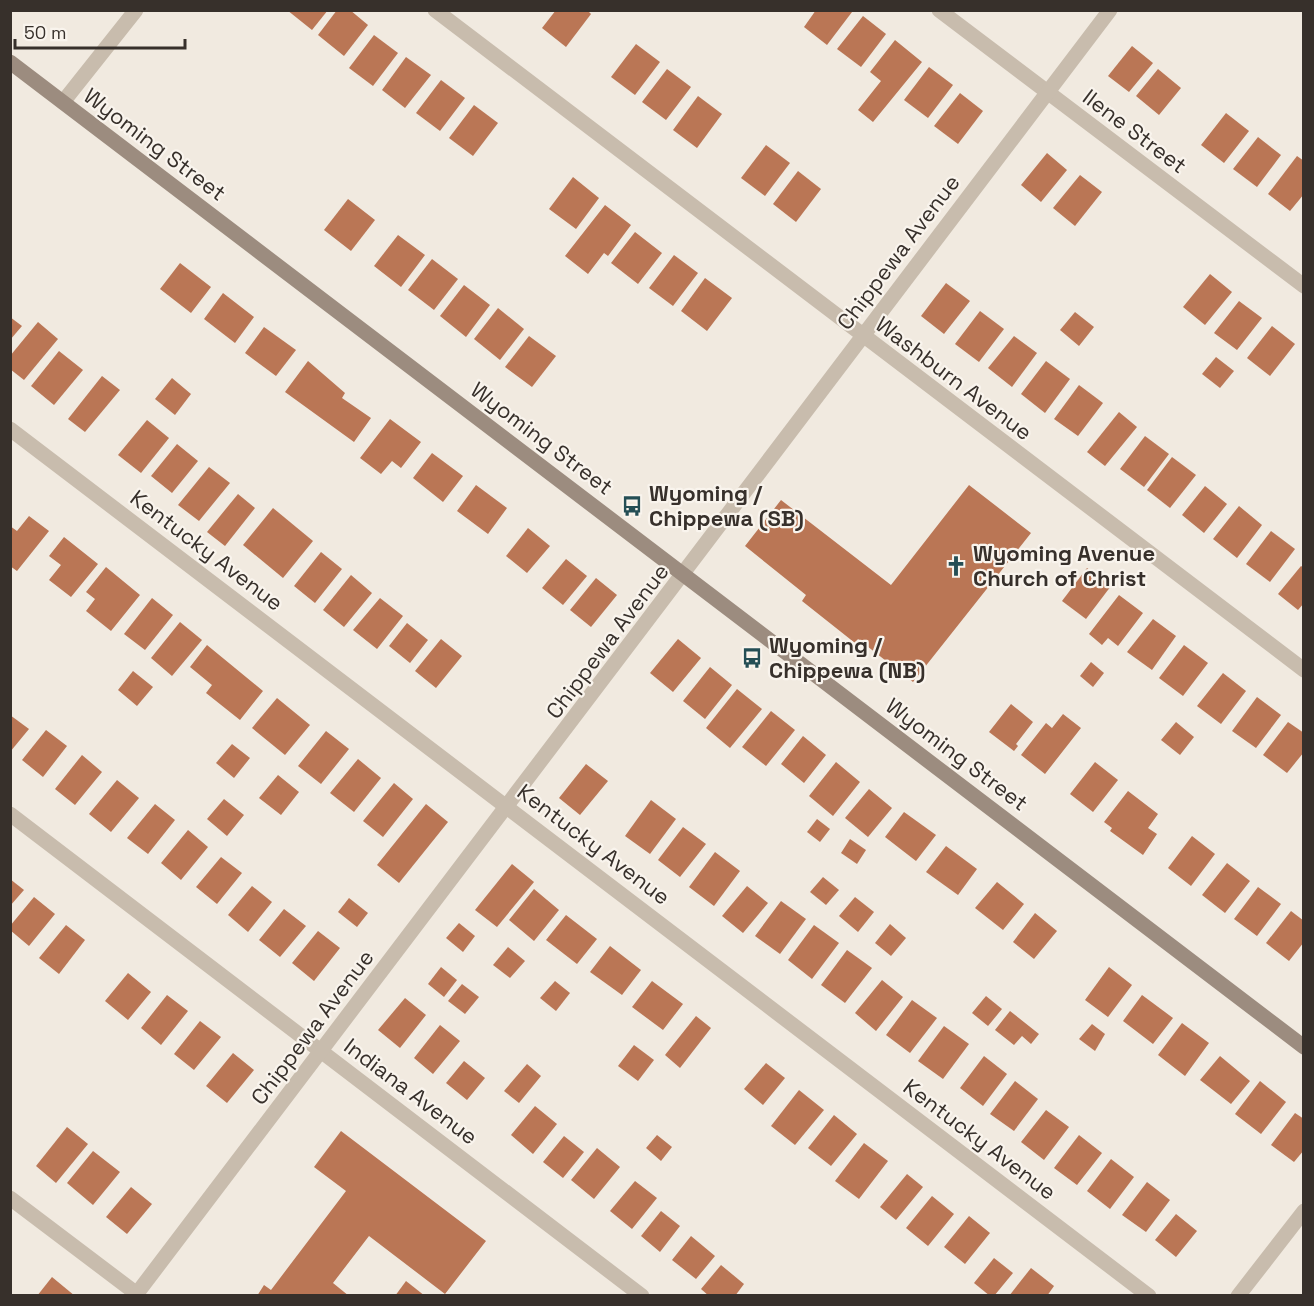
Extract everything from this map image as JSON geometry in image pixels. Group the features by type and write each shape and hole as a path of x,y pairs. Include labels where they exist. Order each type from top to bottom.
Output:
{"street":[{"path":"63,102 136,10"},
{"name":"Washburn Avenue","path":"435,10 1304,670"},
{"name":"Ilene Street","path":"939,10 1304,286"},
{"name":"Chippewa Avenue","path":"136,1294 685,575 862,336 1110,10"},
{"name":"Wyoming Street","path":"10,62 1304,1047"},
{"name":"Kentucky Avenue","path":"10,429 1149,1296"},
{"name":"Indiana Avenue","path":"10,814 642,1296"},
{"path":"10,1198 136,1294"},
{"path":"1238,1296 1304,1211"}],"building":[{"path":"287,10 328,10 312,30"},
{"path":"337,10 350,10 368,25 344,56 318,35"},
{"path":"556,10 587,10 591,14 566,47 542,28"},
{"path":"816,10 852,12 827,45 804,27"},
{"path":"863,16 886,34 861,67 837,49"},
{"path":"374,35 398,53 373,86 349,68"},
{"path":"895,40 922,62 873,122 858,110 881,81 870,72"},
{"path":"636,44 660,62 635,95 611,77"},
{"path":"1132,46 1153,63 1129,92 1108,76"},
{"path":"406,57 431,75 405,108 382,90"},
{"path":"929,67 953,85 928,118 904,100"},
{"path":"667,69 691,87 666,120 642,102"},
{"path":"1158,69 1181,88 1159,115 1136,96"},
{"path":"441,80 465,98 440,131 416,113"},
{"path":"960,93 983,111 958,144 934,126"},
{"path":"698,96 722,114 697,148 673,130"},
{"path":"474,105 498,123 473,156 449,138"},
{"path":"1226,113 1249,131 1224,163 1201,145"},
{"path":"1258,137 1281,155 1257,187 1233,169"},
{"path":"766,145 790,163 765,196 741,178"},
{"path":"1047,153 1067,170 1041,202 1021,185"},
{"path":"1297,156 1304,161 1304,194 1290,211 1268,194"},
{"path":"798,171 821,189 796,222 773,204"},
{"path":"1080,175 1102,192 1075,226 1053,208"},
{"path":"573,177 599,198 576,229 549,209"},
{"path":"348,199 375,220 351,251 324,230"},
{"path":"605,205 631,225 608,256 604,253 588,274 565,256"},
{"path":"635,232 662,253 638,284 611,263"},
{"path":"398,235 425,255 401,287 374,266"},
{"path":"674,255 698,273 673,306 649,288"},
{"path":"432,259 458,279 434,310 408,290"},
{"path":"180,263 211,287 191,313 160,289"},
{"path":"1210,274 1232,292 1205,325 1183,307"},
{"path":"705,278 732,298 707,331 681,311"},
{"path":"946,283 970,301 944,334 921,316"},
{"path":"464,285 490,305 466,337 440,316"},
{"path":"223,293 254,317 235,343 204,319"},
{"path":"1239,301 1262,318 1237,350 1214,333"},
{"path":"498,308 524,329 500,360 474,339"},
{"path":"980,311 1004,329 979,362 955,344"},
{"path":"1075,312 1094,327 1079,346 1060,330"},
{"path":"10,317 22,326 10,340"},
{"path":"38,322 58,339 24,380 10,369 10,356"},
{"path":"1272,326 1295,344 1270,376 1247,358"},
{"path":"264,327 296,350 276,376 245,353"},
{"path":"529,336 556,356 532,387 505,367"},
{"path":"1014,336 1037,353 1012,387 988,368"},
{"path":"59,351 83,370 54,405 31,386"},
{"path":"1216,357 1234,371 1220,388 1202,374"},
{"path":"308,361 345,393 342,398 371,418 354,442 285,392"},
{"path":"1046,361 1070,379 1045,413 1021,394"},
{"path":"102,376 120,390 85,432 68,419"},
{"path":"172,378 191,394 175,415 155,399"},
{"path":"1079,385 1103,403 1078,436 1054,419"},
{"path":"1119,412 1137,427 1105,466 1087,452"},
{"path":"390,419 421,442 401,468 392,461 381,474 360,458"},
{"path":"147,420 169,438 141,473 118,455"},
{"path":"1145,436 1169,454 1144,487 1120,469"},
{"path":"177,444 198,461 172,493 151,476"},
{"path":"432,453 463,476 443,502 413,478"},
{"path":"1172,457 1196,475 1170,508 1147,490"},
{"path":"209,467 230,483 199,521 178,505"},
{"path":"476,485 507,508 488,534 457,511"},
{"name":"Wyoming Avenue Church of Christ","path":"969,485 1031,533 913,682 858,639 855,643 802,601 806,595 745,546 781,500 891,585"},
{"path":"1205,486 1227,504 1204,533 1182,515"},
{"path":"238,494 255,508 225,546 207,532"},
{"path":"1239,506 1262,525 1237,558 1213,539"},
{"path":"273,508 313,541 283,578 243,545"},
{"path":"29,516 49,531 17,571 10,566 10,526 17,531"},
{"path":"528,528 550,546 527,573 506,556"},
{"path":"1271,531 1295,549 1270,582 1246,564"},
{"path":"64,537 98,564 71,597 49,580 61,565 49,556"},
{"path":"321,552 342,569 315,603 294,586"},
{"path":"566,559 587,576 563,605 542,588"},
{"path":"1301,566 1304,568 1304,603 1298,610 1278,594"},
{"path":"106,567 140,595 111,631 86,611 95,599 86,592"},
{"path":"1087,568 1111,586 1086,619 1062,601"},
{"path":"351,575 372,593 344,627 323,610"},
{"path":"596,578 617,595 591,627 570,610"},
{"path":"1119,595 1143,613 1118,646 1108,638 1102,645 1089,634"},
{"path":"152,598 173,615 145,650 124,634"},
{"path":"380,598 403,616 377,649 353,630"},
{"path":"1153,619 1176,636 1152,670 1127,652"},
{"path":"180,622 202,640 172,676 151,658"},
{"path":"407,623 428,640 410,663 389,646"},
{"path":"441,639 462,656 436,688 415,671"},
{"path":"678,639 701,658 673,692 650,673"},
{"path":"207,645 263,691 240,720 206,693 212,685 190,667"},
{"path":"1184,645 1208,663 1183,696 1159,678"},
{"path":"1091,662 1104,673 1093,687 1080,676"},
{"path":"710,667 732,685 705,719 683,701"},
{"path":"133,671 153,687 137,706 118,690"},
{"path":"1223,673 1246,691 1221,724 1197,706"},
{"path":"737,689 762,709 730,748 706,728"},
{"path":"1257,697 1281,715 1256,748 1232,731"},
{"path":"277,698 310,725 285,755 252,728"},
{"path":"1011,704 1033,722 1016,744 1018,746 1014,751 989,732"},
{"path":"771,711 795,730 766,766 742,747"},
{"path":"1063,714 1081,728 1045,774 1021,755 1046,723 1052,728"},
{"path":"10,715 29,729 10,752"},
{"path":"1176,722 1194,737 1180,755 1161,740"},
{"path":"1288,722 1304,733 1304,752 1287,773 1263,755"},
{"path":"46,730 67,746 43,777 22,760"},
{"path":"326,731 349,749 321,784 298,766"},
{"path":"803,736 826,755 804,783 781,764"},
{"path":"232,744 250,758 234,778 216,763"},
{"path":"82,755 102,772 75,805 55,789"},
{"path":"358,759 381,778 354,812 330,793"},
{"path":"836,762 860,782 833,816 809,796"},
{"path":"1095,762 1118,780 1093,812 1070,794"},
{"path":"586,764 608,781 580,815 559,798"},
{"path":"278,775 299,792 281,815 259,798"},
{"path":"117,780 139,798 111,832 89,814"},
{"path":"394,783 413,799 383,837 363,821"},
{"path":"869,789 892,808 868,837 845,818"},
{"path":"1128,791 1158,814 1148,828 1157,834 1143,855 1110,831 1112,828 1104,822"},
{"path":"224,799 244,815 227,836 207,819"},
{"path":"651,800 676,819 650,854 625,836"},
{"path":"155,804 175,820 148,854 127,838"},
{"path":"426,804 448,822 399,883 377,865"},
{"path":"904,812 936,835 916,861 885,837"},
{"path":"817,819 830,829 820,842 807,832"},
{"path":"683,827 706,844 680,877 658,860"},
{"path":"188,830 208,847 181,880 161,863"},
{"path":"1192,836 1215,854 1191,886 1168,868"},
{"path":"850,839 866,850 857,864 841,853"},
{"path":"946,846 977,869 958,895 926,872"},
{"path":"715,852 740,871 714,906 689,887"},
{"path":"221,857 242,873 217,904 196,887"},
{"path":"1227,863 1250,881 1225,913 1202,895"},
{"path":"512,864 534,882 497,927 475,910"},
{"path":"823,877 839,890 826,905 810,892"},
{"path":"10,879 24,890 10,906"},
{"path":"997,882 1024,904 1003,930 975,908"},
{"path":"252,886 272,902 248,932 228,915"},
{"path":"747,886 768,903 743,933 722,916"},
{"path":"1258,887 1281,904 1257,936 1234,919"},
{"path":"534,889 559,910 534,941 509,920"},
{"path":"34,897 55,914 29,946 10,930 10,926"},
{"path":"855,897 874,912 858,932 839,916"},
{"path":"349,898 368,913 357,927 338,912"},
{"path":"781,901 806,919 780,954 755,936"},
{"path":"284,909 306,926 280,957 259,940"},
{"path":"1291,911 1304,921 1304,942 1289,961 1266,943"},
{"path":"1035,913 1057,931 1034,959 1013,942"},
{"path":"566,915 597,939 577,964 546,940"},
{"path":"459,923 475,936 463,952 446,938"},
{"path":"890,924 906,938 891,956 875,943"},
{"path":"66,925 85,940 59,974 39,958"},
{"path":"814,925 839,943 812,979 788,960"},
{"path":"318,931 340,948 314,981 292,963"},
{"path":"610,946 641,970 622,995 590,972"},
{"path":"508,947 525,961 510,978 493,965"},
{"path":"847,950 872,968 845,1003 821,985"},
{"path":"441,967 457,980 444,997 428,984"},
{"path":"1109,967 1132,985 1108,1017 1085,1000"},
{"path":"128,973 151,992 128,1020 105,1001"},
{"path":"882,980 903,997 876,1031 855,1013"},
{"path":"555,981 570,993 556,1011 540,998"},
{"path":"652,981 683,1004 663,1030 632,1007"},
{"path":"462,984 479,997 465,1014 448,1001"},
{"path":"167,995 188,1011 161,1045 141,1028"},
{"path":"1142,995 1173,1018 1153,1044 1123,1021"},
{"path":"986,996 1002,1009 988,1026 972,1013"},
{"path":"405,998 426,1015 400,1048 378,1030"},
{"path":"912,1000 937,1018 910,1053 886,1035"},
{"path":"1010,1011 1039,1034 1031,1044 1022,1036 1014,1045 995,1030"},
{"path":"696,1016 711,1028 680,1068 665,1055"},
{"path":"200,1021 221,1037 194,1070 174,1054"},
{"path":"1182,1023 1209,1043 1185,1076 1158,1055"},
{"path":"1092,1024 1105,1034 1095,1051 1079,1039"},
{"path":"440,1025 460,1041 433,1074 414,1058"},
{"path":"944,1026 969,1044 943,1079 918,1061"},
{"path":"634,1045 654,1060 638,1081 618,1066"},
{"path":"233,1053 254,1070 227,1103 206,1086"},
{"path":"984,1056 1007,1074 983,1106 960,1088"},
{"path":"1220,1056 1250,1081 1231,1104 1200,1080"},
{"path":"464,1061 485,1078 467,1100 446,1083"},
{"path":"766,1063 785,1078 763,1105 744,1089"},
{"path":"527,1064 541,1076 519,1103 504,1091"},
{"path":"1015,1081 1038,1099 1014,1131 990,1114"},
{"path":"1260,1081 1286,1102 1261,1134 1235,1114"},
{"path":"799,1090 824,1110 795,1145 771,1126"},
{"path":"535,1106 557,1124 533,1154 511,1135"},
{"path":"1046,1110 1069,1127 1044,1160 1021,1142"},
{"path":"1295,1113 1304,1119 1304,1150 1294,1162 1271,1145"},
{"path":"834,1115 857,1134 831,1166 808,1148"},
{"path":"67,1127 88,1144 56,1183 36,1166"},
{"path":"341,1131 486,1241 445,1294 369,1236 333,1283 349,1296 257,1296 264,1285 271,1290 346,1191 314,1167"},
{"path":"657,1135 672,1147 661,1161 646,1148"},
{"path":"1079,1135 1102,1153 1077,1185 1054,1168"},
{"path":"564,1136 584,1152 563,1178 543,1162"},
{"path":"864,1143 888,1161 859,1199 835,1181"},
{"path":"597,1148 620,1167 594,1199 571,1180"},
{"path":"93,1151 120,1172 93,1205 67,1183"},
{"path":"1111,1159 1134,1177 1110,1209 1087,1191"},
{"path":"907,1174 923,1187 896,1220 880,1207"},
{"path":"635,1181 657,1198 632,1229 610,1211"},
{"path":"1147,1182 1170,1200 1146,1232 1122,1215"},
{"path":"131,1187 152,1204 127,1234 106,1217"},
{"path":"932,1196 954,1214 928,1246 906,1228"},
{"path":"661,1211 680,1226 660,1252 641,1236"},
{"path":"1176,1214 1197,1231 1176,1257 1155,1240"},
{"path":"969,1216 990,1233 965,1264 944,1247"},
{"path":"691,1236 715,1256 696,1279 672,1260"},
{"path":"994,1258 1013,1273 994,1296 990,1296 974,1283"},
{"path":"721,1265 744,1284 735,1296 709,1296 701,1289"},
{"path":"1031,1268 1054,1286 1047,1296 1009,1296"},
{"path":"52,1277 75,1296 37,1296"},
{"path":"406,1281 425,1296 395,1296"}],"place":[{"name":"Wyoming / Chippewa (SB)","path":"632,506"},
{"name":"Wyoming Avenue Church of Christ","path":"956,566"},
{"name":"Wyoming / Chippewa (NB)","path":"752,658"}]}
